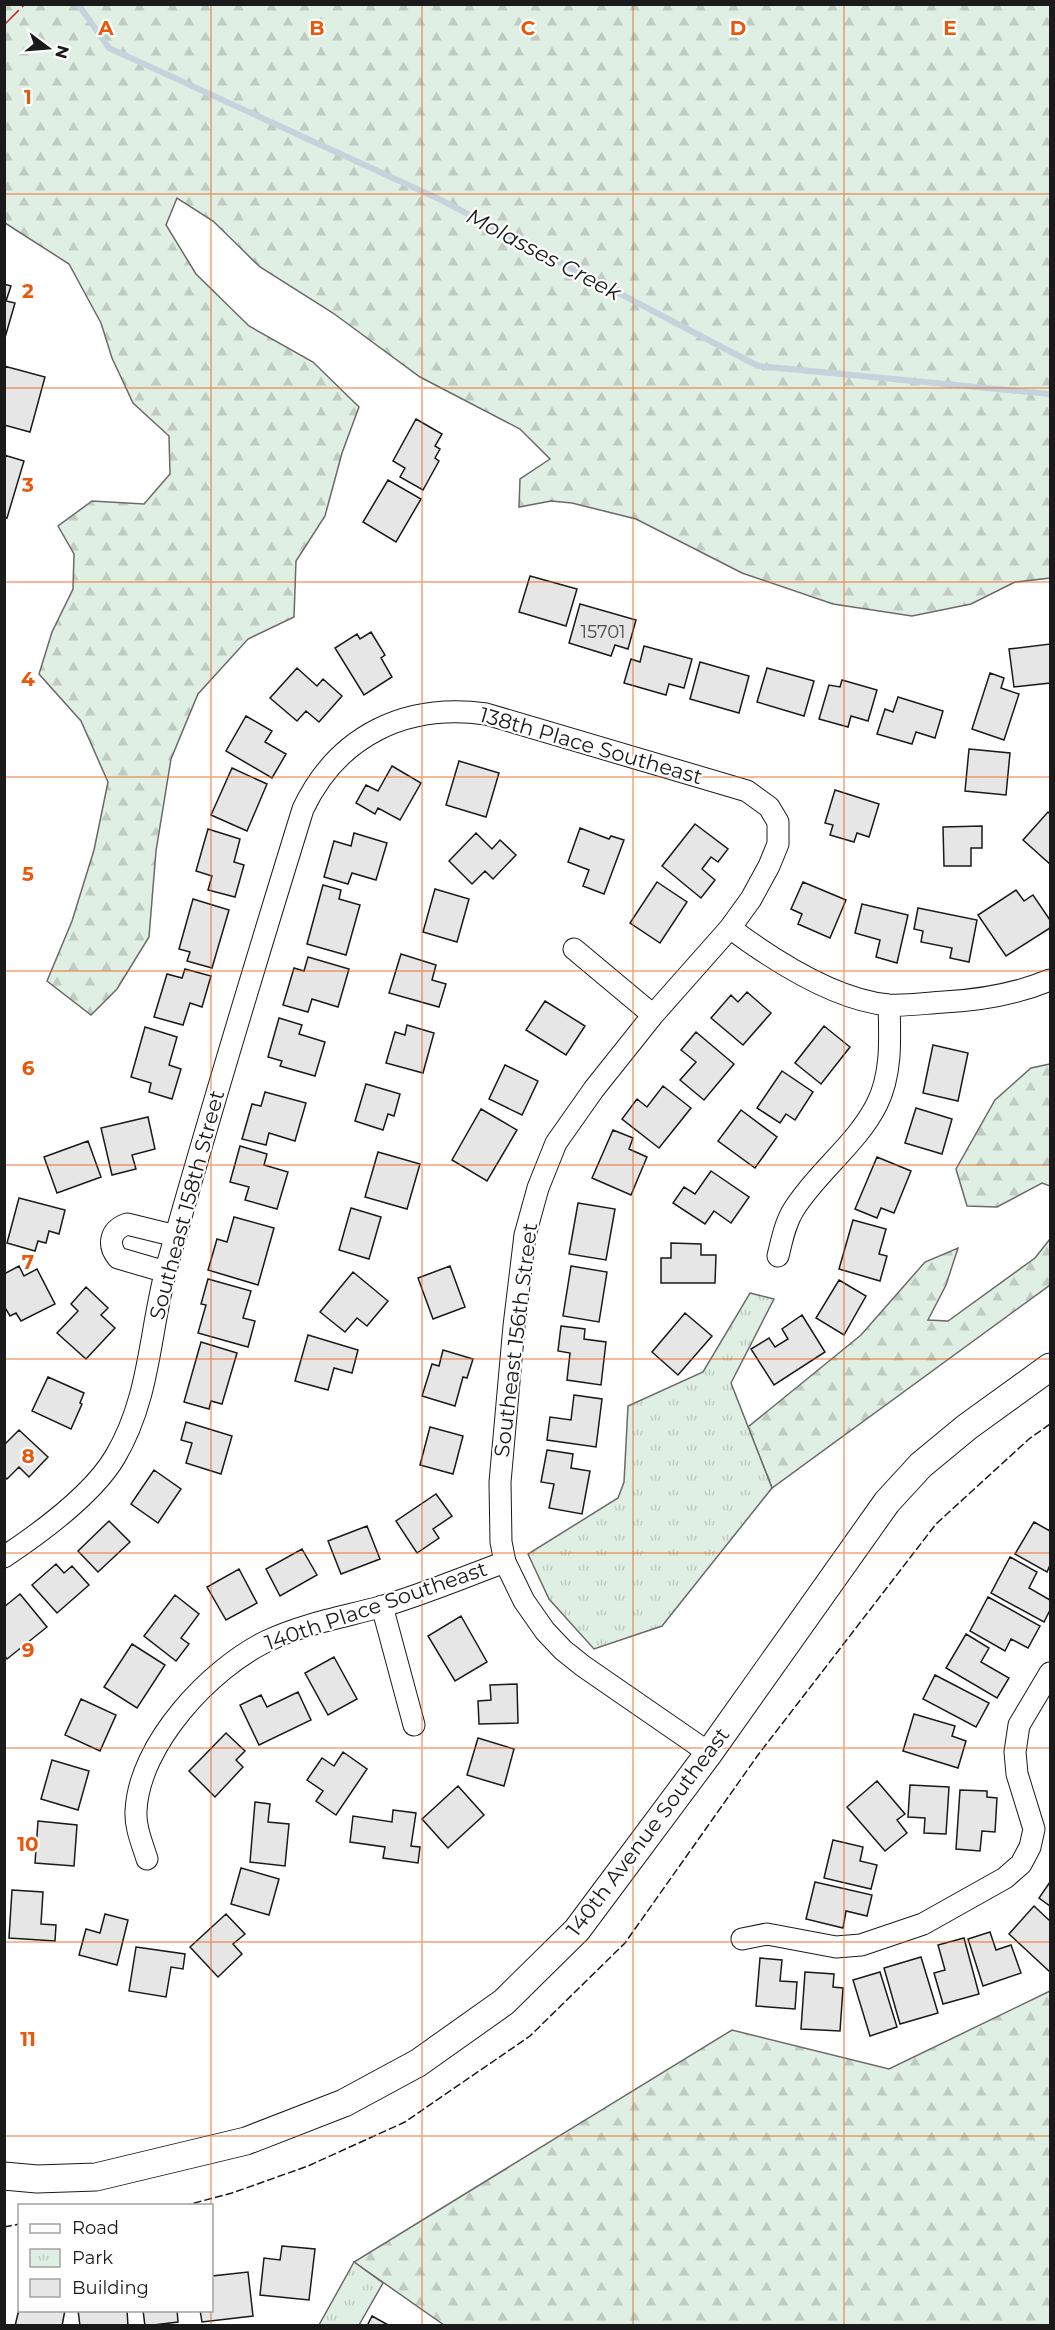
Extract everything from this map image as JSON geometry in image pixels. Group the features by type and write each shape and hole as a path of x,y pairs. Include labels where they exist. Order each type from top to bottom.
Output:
{"main road":[{"name":"140th Avenue Southeast","path":"4,2176 37,2179 96,2177 246,2141 344,2103 418,2063 504,2002 577,1930 709,1753 887,1502 921,1466 967,1427 1050,1367"}],"street":[{"name":"138th Place Southeast","path":"303,810 325,772 360,740 401,719 424,714 462,711 486,714 747,791 769,807"},
{"name":"Southeast 156th Street","path":"709,1753 583,1666 545,1631 524,1601 505,1562 501,1542 500,1482 514,1320 525,1235 538,1188 556,1143 594,1089 653,1015 730,928 751,899 774,855 779,833 778,822 769,807"},
{"name":"Southeast 158th Street","path":"8,1549 84,1493 113,1459 134,1420 147,1373 166,1272 241,1008 303,810"},
{"path":"730,928 768,956 803,975 838,991 889,1005 973,1001 1026,989 1050,980"},
{"path":"574,949 653,1015"},
{"path":"778,1256 785,1228 793,1210 865,1123 877,1103 885,1081 889,1057 889,1005"},
{"path":"166,1272 118,1258 111,1246 111,1238 120,1226 127,1224 176,1236"},
{"name":"140th Place Southeast","path":"147,1859 136,1823 136,1804 141,1782 160,1741 201,1688 245,1653 269,1640 326,1620 382,1606 505,1562"},
{"path":"382,1606 414,1725"},
{"path":"742,1939 767,1934 836,1947 861,1945 923,1923 1005,1878 1021,1864 1030,1847 1034,1829 1017,1774 1015,1752 1019,1725 1050,1673"}],"green space":[{"path":"4,5 1050,5 1050,578 1015,582 971,604 912,616 833,604 742,573 636,519 572,503 551,501 519,507 520,479 550,459 520,429 420,377 333,313 260,267 213,221 177,198 166,225 196,274 249,326 313,362 359,407 342,453 325,516 296,561 294,617 248,639 198,694 171,759 156,851 149,937 117,989 91,1015 47,981 72,921 94,850 108,782 81,721 39,674 52,632 73,589 74,554 58,526 92,501 144,504 170,474 169,436 133,403 112,358 101,323 69,264 5,223"},
{"path":"1050,1064 1050,1186 1042,1183 997,1207 967,1206 956,1169 995,1100 1031,1068"},
{"path":"1050,1239 1050,1285 772,1488 748,1427 861,1335 925,1262 958,1248 946,1285 928,1320 948,1321 1035,1258"},
{"path":"750,1293 774,1299 731,1383 772,1488 662,1626 594,1649 549,1599 528,1554 618,1498 624,1482 628,1406 703,1372"},
{"path":"1050,1991 1050,2325 444,2325 354,2262 732,2030 889,2069"},
{"path":"354,2262 383,2283 359,2325 319,2325"}],"building":[{"path":"4,284 11,286 6,301 15,303 4,341"},
{"path":"4,366 45,377 30,432 4,425"},
{"path":"416,419 442,434 435,446 440,449 435,458 439,461 423,490 400,477 405,468 393,461"},
{"path":"4,455 24,461 7,518 4,517"},
{"path":"388,480 421,499 396,542 363,522"},
{"path":"530,576 577,589 566,626 519,612"},
{"path":"580,604 636,620 628,649 615,645 611,656 569,643"},
{"path":"371,632 385,655 381,658 392,677 364,695 335,648 357,634 360,639"},
{"path":"1050,644 1050,683 1014,687 1009,649"},
{"path":"644,646 692,659 684,688 669,684 666,695 624,683 631,659 640,662"},
{"path":"700,662 749,676 739,713 690,699"},
{"path":"297,668 317,686 323,679 342,696 319,722 306,711 297,721 270,698"},
{"path":"767,668 814,681 804,716 757,702"},
{"path":"990,673 1004,678 1001,688 1019,694 1004,740 972,729"},
{"path":"842,680 877,690 868,721 851,716 848,727 819,719 829,685 840,687"},
{"path":"898,697 943,711 935,738 916,732 912,744 877,734 885,709 893,712"},
{"path":"246,716 272,731 265,742 286,754 272,778 226,751"},
{"path":"969,749 1010,753 1006,795 965,791"},
{"path":"459,761 499,773 486,817 446,805"},
{"path":"392,766 421,783 400,820 378,808 375,814 356,803 366,785 378,791"},
{"path":"232,768 267,784 247,831 211,815"},
{"path":"835,790 879,804 869,837 857,833 854,842 830,835 833,825 825,823"},
{"path":"1048,812 1050,814 1050,864 1023,840"},
{"path":"695,824 728,849 718,862 711,857 702,869 715,880 701,898 662,866"},
{"path":"982,826 982,848 971,848 971,866 944,866 943,827"},
{"path":"580,828 609,839 611,836 624,840 604,894 583,886 589,870 568,862"},
{"path":"208,829 240,839 234,862 244,865 235,897 208,890 212,876 196,871"},
{"path":"354,833 387,843 376,880 352,873 348,884 324,877 334,841 351,846"},
{"path":"476,833 492,849 500,840 516,855 493,879 485,871 472,884 449,861"},
{"path":"657,882 687,902 660,943 630,923"},
{"path":"803,882 846,900 830,938 798,924 802,914 791,909"},
{"path":"323,885 341,890 339,899 360,905 346,955 307,944"},
{"path":"435,889 469,899 457,942 423,932"},
{"path":"1016,890 1024,901 1033,895 1050,920 1050,928 1006,956 978,915"},
{"path":"193,899 229,910 212,968 187,961 190,952 179,949"},
{"path":"862,904 908,915 897,963 876,957 880,940 855,933"},
{"path":"918,908 977,920 969,962 950,958 952,948 921,942 923,931 914,929"},
{"path":"401,954 436,965 432,980 446,984 439,1007 389,993"},
{"path":"308,957 349,969 338,1007 312,999 308,1012 283,1005 294,968 304,971"},
{"path":"185,969 211,976 202,1007 190,1003 183,1025 154,1017 167,974 182,978"},
{"path":"747,992 771,1013 743,1045 711,1018 731,995 738,1002"},
{"path":"545,1001 585,1026 566,1055 526,1030"},
{"path":"279,1018 302,1025 299,1034 325,1042 315,1076 280,1066 282,1061 268,1057"},
{"path":"407,1025 434,1033 423,1073 386,1063 395,1032 405,1035"},
{"path":"824,1026 850,1047 821,1084 795,1063"},
{"path":"145,1027 177,1037 169,1065 181,1069 172,1099 149,1092 151,1083 131,1077"},
{"path":"696,1032 734,1064 704,1100 680,1080 696,1062 681,1050"},
{"path":"933,1045 968,1053 958,1101 923,1093"},
{"path":"505,1065 538,1081 522,1115 489,1099"},
{"path":"782,1071 813,1092 795,1120 786,1114 780,1123 757,1108"},
{"path":"366,1084 400,1094 394,1116 388,1114 383,1130 355,1121"},
{"path":"663,1086 691,1108 659,1148 622,1119 637,1099 647,1107"},
{"path":"265,1092 306,1103 295,1141 269,1133 266,1145 242,1139 252,1104 261,1106"},
{"path":"916,1108 952,1119 942,1154 905,1143"},
{"path":"481,1109 517,1130 487,1181 452,1160"},
{"path":"741,1110 777,1137 755,1168 718,1141"},
{"path":"148,1117 155,1149 132,1155 136,1169 112,1175 101,1128"},
{"path":"613,1130 633,1138 629,1149 647,1157 631,1195 592,1178"},
{"path":"88,1141 101,1177 57,1193 44,1157"},
{"path":"240,1146 267,1154 264,1165 288,1172 277,1209 245,1200 249,1187 230,1182"},
{"path":"378,1152 420,1164 407,1209 365,1197"},
{"path":"877,1157 911,1171 894,1213 881,1208 877,1218 855,1209"},
{"path":"711,1171 749,1197 731,1223 714,1211 705,1224 673,1203 684,1187 695,1194"},
{"path":"19,1198 65,1210 59,1234 49,1231 46,1243 38,1241 35,1251 7,1243"},
{"path":"578,1203 615,1209 606,1260 569,1254"},
{"path":"351,1208 381,1217 369,1259 339,1250"},
{"path":"234,1217 274,1228 258,1285 208,1270 217,1239 227,1242"},
{"path":"853,1220 886,1229 879,1254 887,1256 880,1281 839,1269"},
{"path":"671,1243 701,1244 701,1255 716,1255 715,1283 661,1283 661,1258 671,1258"},
{"path":"19,1266 24,1276 37,1269 55,1304 21,1321 16,1313 10,1316 4,1306 4,1274"},
{"path":"450,1266 465,1307 433,1319 418,1278"},
{"path":"571,1266 607,1272 599,1322 563,1316"},
{"path":"353,1272 388,1301 367,1326 357,1318 345,1332 320,1312"},
{"path":"208,1279 251,1291 243,1318 255,1321 248,1347 198,1333 206,1305 201,1304"},
{"path":"839,1280 866,1296 844,1335 816,1318"},
{"path":"86,1287 108,1308 101,1315 115,1328 86,1359 57,1333 78,1311 71,1304"},
{"path":"685,1313 712,1336 678,1375 652,1352"},
{"path":"802,1315 825,1352 774,1385 751,1349 769,1338 775,1347 788,1339 782,1329"},
{"path":"561,1326 585,1329 584,1339 606,1342 601,1385 567,1380 570,1353 558,1351"},
{"path":"308,1335 358,1350 352,1373 334,1368 328,1390 295,1381"},
{"path":"201,1342 237,1353 222,1404 211,1401 209,1409 184,1402"},
{"path":"443,1350 473,1359 467,1378 463,1377 455,1406 422,1396 432,1364 439,1366"},
{"path":"48,1377 84,1393 80,1403 82,1404 71,1429 32,1411"},
{"path":"574,1395 602,1399 596,1447 547,1440 550,1417 571,1420"},
{"path":"186,1422 232,1436 221,1474 186,1463 192,1443 181,1440"},
{"path":"430,1427 463,1436 453,1474 420,1465"},
{"path":"19,1430 48,1457 29,1477 19,1467 7,1479 4,1476 4,1445"},
{"path":"547,1450 573,1454 571,1468 590,1471 582,1514 549,1508 554,1484 541,1482"},
{"path":"154,1470 181,1489 158,1523 131,1504"},
{"path":"436,1494 452,1516 433,1529 439,1538 417,1553 396,1521"},
{"path":"109,1521 130,1542 98,1572 78,1551"},
{"path":"1034,1522 1050,1531 1050,1565 1047,1572 1015,1554"},
{"path":"367,1526 380,1559 341,1574 328,1541"},
{"path":"302,1549 317,1575 280,1596 266,1569"},
{"path":"1010,1557 1037,1572 1029,1588 1050,1600 1050,1610 1044,1622 991,1593"},
{"path":"56,1564 64,1573 72,1566 89,1585 57,1613 32,1585"},
{"path":"239,1569 257,1603 226,1620 207,1587"},
{"path":"20,1594 47,1627 7,1659 4,1655 4,1607"},
{"path":"175,1595 199,1614 181,1638 189,1644 176,1661 144,1636"},
{"path":"988,1597 1040,1626 1028,1648 1011,1639 1005,1651 970,1631"},
{"path":"461,1616 487,1662 455,1681 428,1636"},
{"path":"966,1634 989,1648 981,1662 1009,1678 997,1698 946,1668"},
{"path":"132,1644 165,1665 137,1708 104,1687"},
{"path":"334,1657 357,1699 328,1715 305,1673"},
{"path":"935,1675 989,1703 976,1727 923,1699"},
{"path":"517,1684 518,1723 479,1724 478,1701 491,1700 490,1685"},
{"path":"298,1692 311,1720 259,1745 240,1705 261,1695 267,1707"},
{"path":"81,1699 116,1715 100,1751 65,1735"},
{"path":"914,1714 955,1726 952,1736 966,1741 958,1768 903,1751"},
{"path":"226,1733 245,1751 236,1760 243,1767 215,1797 189,1771"},
{"path":"478,1738 514,1749 504,1786 467,1775"},
{"path":"343,1752 367,1769 336,1815 316,1801 323,1791 307,1780 322,1758 334,1766"},
{"path":"52,1760 89,1771 78,1810 41,1799"},
{"path":"877,1781 905,1814 897,1820 907,1833 885,1851 847,1807"},
{"path":"910,1785 949,1787 946,1834 924,1833 925,1818 908,1817"},
{"path":"458,1786 484,1815 448,1848 422,1819"},
{"path":"960,1790 987,1791 987,1797 997,1798 995,1832 982,1831 980,1851 956,1849"},
{"path":"255,1802 270,1804 268,1822 289,1824 285,1866 250,1862"},
{"path":"393,1810 416,1813 411,1846 420,1847 418,1863 383,1858 385,1847 350,1842 353,1816 392,1822"},
{"path":"38,1821 77,1825 74,1866 35,1863"},
{"path":"833,1840 863,1847 860,1861 877,1865 871,1889 824,1878"},
{"path":"241,1868 279,1879 269,1915 231,1904"},
{"path":"815,1882 872,1895 867,1916 846,1911 843,1928 806,1919"},
{"path":"1050,1882 1050,1906 1039,1898"},
{"path":"12,1890 43,1892 41,1924 56,1925 55,1941 9,1938"},
{"path":"1034,1906 1050,1921 1050,1972 1009,1934"},
{"path":"105,1914 128,1920 117,1965 79,1955 86,1929 100,1933"},
{"path":"226,1914 245,1934 233,1944 242,1954 218,1977 190,1947"},
{"path":"990,1932 996,1950 1011,1945 1021,1973 983,1986 968,1939"},
{"path":"964,1938 979,1994 943,2004 934,1973 945,1970 938,1945"},
{"path":"136,1947 185,1954 183,1969 171,1967 166,1997 129,1991"},
{"path":"921,1957 938,2013 900,2024 884,1968"},
{"path":"760,1958 782,1960 780,1981 797,1982 795,2009 756,2006"},
{"path":"805,1972 834,1974 833,1987 843,1988 840,2031 801,2029"},
{"path":"880,1972 897,2027 870,2036 853,1980"},
{"path":"282,2246 315,2249 309,2300 260,2295 264,2258 280,2260"},
{"path":"248,2272 253,2316 202,2322 200,2312 213,2312 213,2276"},
{"path":"18,2312 65,2312 62,2326 15,2326"},
{"path":"78,2312 127,2312 128,2326 80,2326"},
{"path":"143,2312 177,2312 178,2322 145,2326"},
{"path":"372,2316 390,2326 367,2326"}],"waterway":[{"name":"Molasses Creek","path":"78,4 109,48 441,200 758,366 1050,394"}],"fence":[{"path":"191,2204 232,2193 308,2166 405,2122 530,2036 625,1943 758,1755 936,1524 1029,1439 1050,1424"},
{"path":"4,2227 18,2224"}],"power":[{"path":"4,25 25,4"}]}
